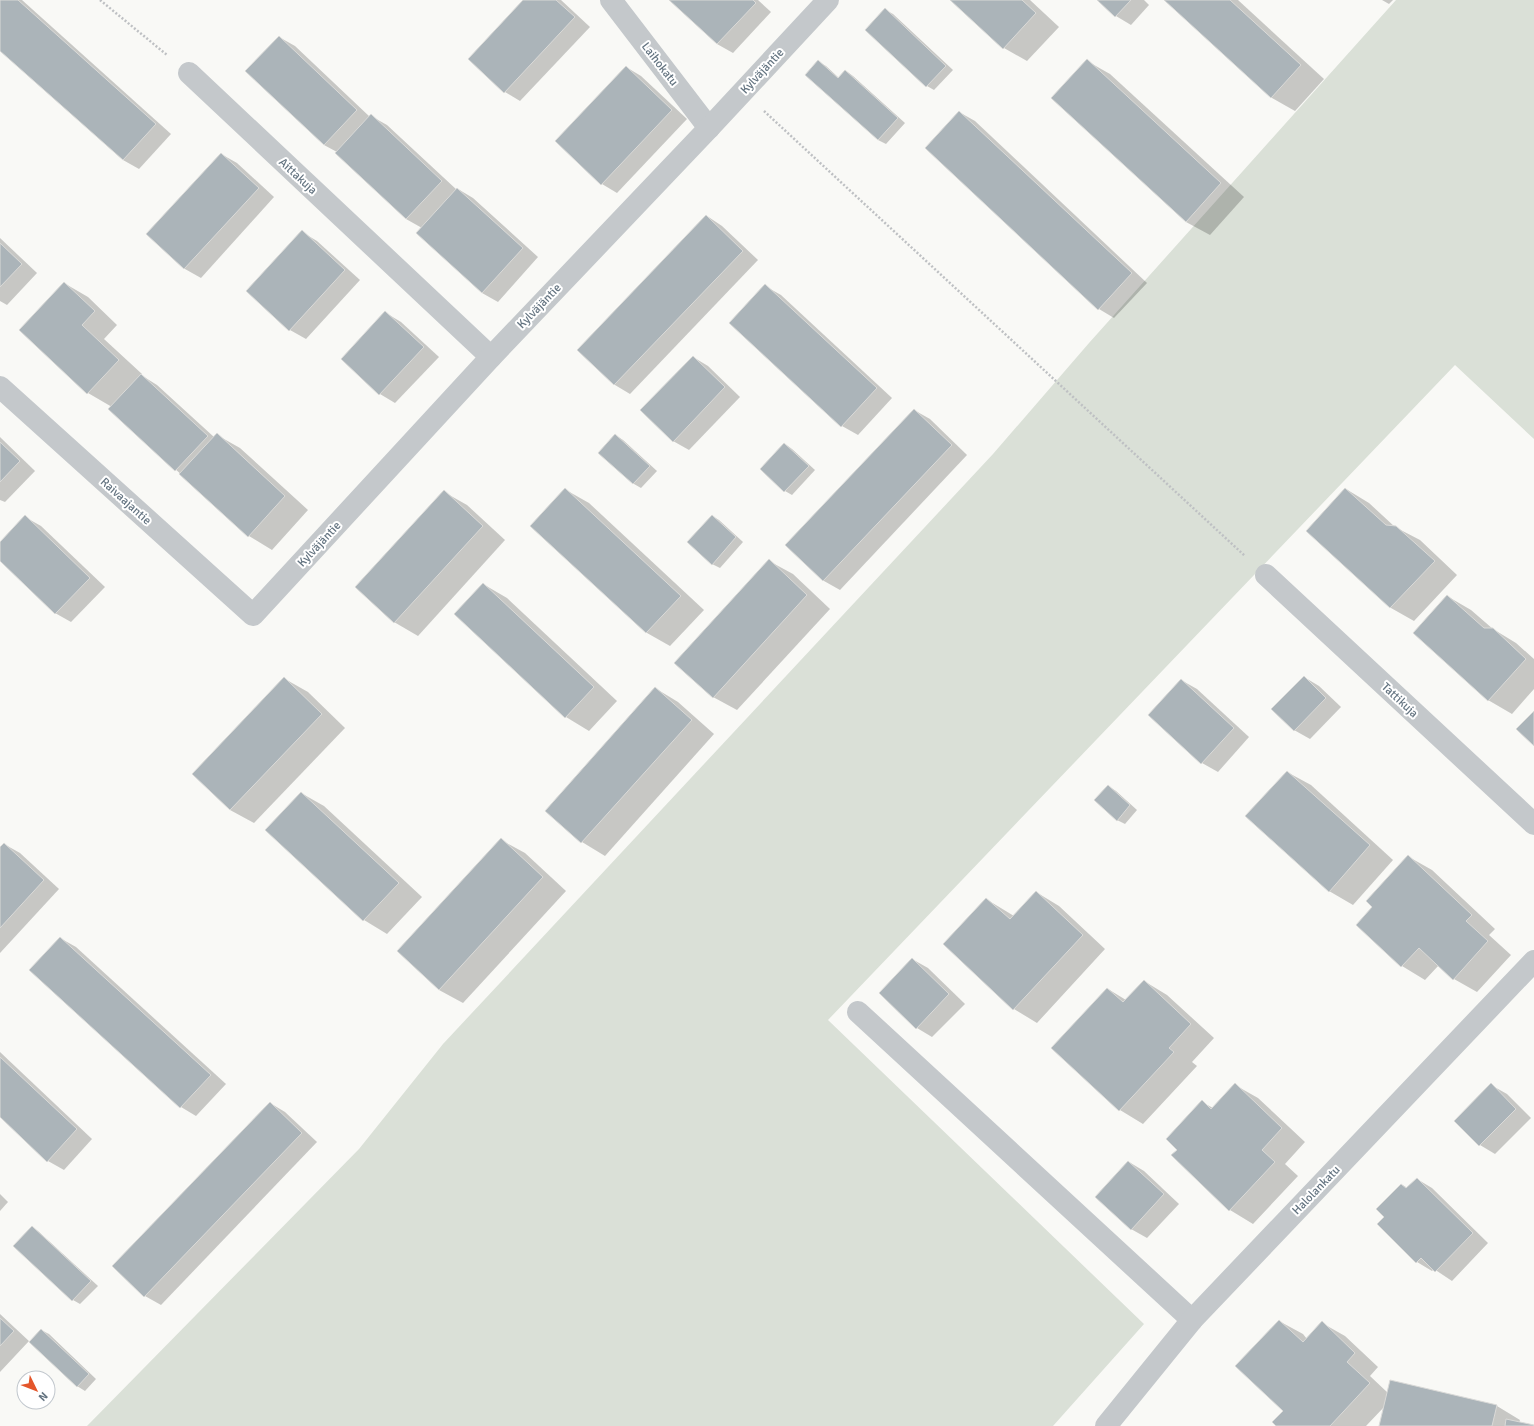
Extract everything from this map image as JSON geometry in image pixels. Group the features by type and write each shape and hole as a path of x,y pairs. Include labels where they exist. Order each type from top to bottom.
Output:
{"street":[{"name":"Laihokatu","path":"612,0 709,128"},
{"name":"Kylväjäntie","path":"253,616 491,357 709,128 828,0"},
{"name":"Aittakuja","path":"189,73 491,357"},
{"name":"Raivaajantie","path":"0,387 253,616"},
{"name":"Tattikuja","path":"1266,575 1534,824"},
{"name":"Halolankatu","path":"1106,1426 1192,1320 1534,961"},
{"path":"858,1012 1192,1320"}],"path":[{"path":"100,0 189,73"},
{"path":"742,91 1266,575"}],"shaded area":[{"path":"1396,0 1534,0 1534,439 1455,365 828,1020 1144,1324 1053,1426 87,1426 359,1149 443,1044 993,454 1089,343"}],"building":[{"path":"0,0 18,0 156,124 123,160 0,51"},
{"path":"523,0 556,0 575,17 504,93 468,59"},
{"path":"669,0 753,0 756,3 717,44"},
{"path":"950,0 1022,0 1036,13 1003,49"},
{"path":"1097,0 1131,0 1115,17"},
{"path":"1164,0 1230,0 1301,65 1271,98"},
{"path":"885,8 946,66 926,87 865,30"},
{"path":"279,36 357,110 324,145 245,71"},
{"path":"1087,59 1221,183 1186,222 1051,98"},
{"path":"818,60 838,78 845,70 898,118 878,140 805,75"},
{"path":"626,66 672,110 601,185 555,141"},
{"path":"959,111 1132,273 1098,310 925,148"},
{"path":"371,114 442,181 406,219 335,153"},
{"path":"221,153 259,188 184,269 146,234"},
{"path":"457,188 523,248 482,293 416,233"},
{"path":"706,215 743,251 614,385 577,350"},
{"path":"302,230 345,270 289,331 246,291"},
{"path":"0,243 22,264 0,287"},
{"path":"64,282 95,311 82,325 119,360 87,394 19,330"},
{"path":"765,284 877,388 841,427 729,323"},
{"path":"385,311 424,347 379,395 341,359"},
{"path":"693,356 725,387 673,442 640,410"},
{"path":"141,374 208,436 175,471 108,409"},
{"path":"914,409 952,445 823,581 785,545"},
{"path":"217,433 285,496 248,537 179,474"},
{"path":"615,434 650,466 633,484 598,453"},
{"path":"0,442 20,461 0,482"},
{"path":"784,443 809,466 784,492 760,469"},
{"path":"565,488 681,596 646,633 530,526"},
{"path":"1345,488 1386,525 1396,526 1435,561 1390,608 1306,531"},
{"path":"444,490 483,526 394,623 355,587"},
{"path":"25,515 90,578 55,614 0,561 0,542"},
{"path":"712,515 736,537 712,565 687,542"},
{"path":"769,559 807,595 713,698 674,663"},
{"path":"483,583 594,687 565,718 454,614"},
{"path":"1447,595 1484,628 1493,628 1526,659 1488,701 1413,633"},
{"path":"1304,676 1326,698 1294,731 1271,709"},
{"path":"284,677 322,714 230,810 192,774"},
{"path":"1181,679 1234,728 1201,764 1148,715"},
{"path":"655,687 692,720 581,843 545,811"},
{"path":"1534,711 1534,746 1516,729"},
{"path":"1287,771 1370,845 1329,892 1245,816"},
{"path":"1108,785 1130,805 1117,821 1094,800"},
{"path":"301,792 399,883 363,921 265,830"},
{"path":"501,838 543,877 439,990 397,951"},
{"path":"4,843 44,880 0,928 0,847"},
{"path":"1408,855 1472,915 1466,921 1488,941 1453,980 1419,948 1401,967 1356,925 1372,907 1366,901"},
{"path":"1036,891 1083,935 1013,1010 943,944 986,898 1010,919"},
{"path":"60,937 211,1075 180,1108 29,970"},
{"path":"912,958 949,994 916,1029 879,993"},
{"path":"1144,980 1191,1024 1169,1048 1174,1052 1119,1111 1051,1048 1107,988 1123,1002"},
{"path":"0,1057 77,1129 47,1162 0,1117"},
{"path":"1235,1083 1282,1128 1262,1150 1275,1162 1229,1211 1171,1155 1177,1150 1166,1139 1202,1100 1211,1109"},
{"path":"1491,1083 1516,1109 1479,1146 1454,1121"},
{"path":"270,1102 302,1133 144,1297 112,1266"},
{"path":"1128,1161 1164,1194 1131,1230 1095,1197"},
{"path":"1417,1178 1473,1233 1435,1272 1421,1258 1416,1263 1377,1224 1384,1217 1376,1209 1401,1184 1406,1188"},
{"path":"32,1226 91,1281 72,1301 13,1246"},
{"path":"0,1318 14,1331 0,1346"},
{"path":"1279,1320 1303,1342 1322,1321 1355,1353 1347,1362 1370,1383 1330,1426 1276,1426 1272,1422 1283,1411 1235,1366"},
{"path":"41,1329 89,1374 77,1387 29,1342"},
{"path":"1390,1380 1497,1405 1492,1426 1379,1426"},
{"path":"1506,1419 1534,1425 1534,1426 1505,1426"}]}
